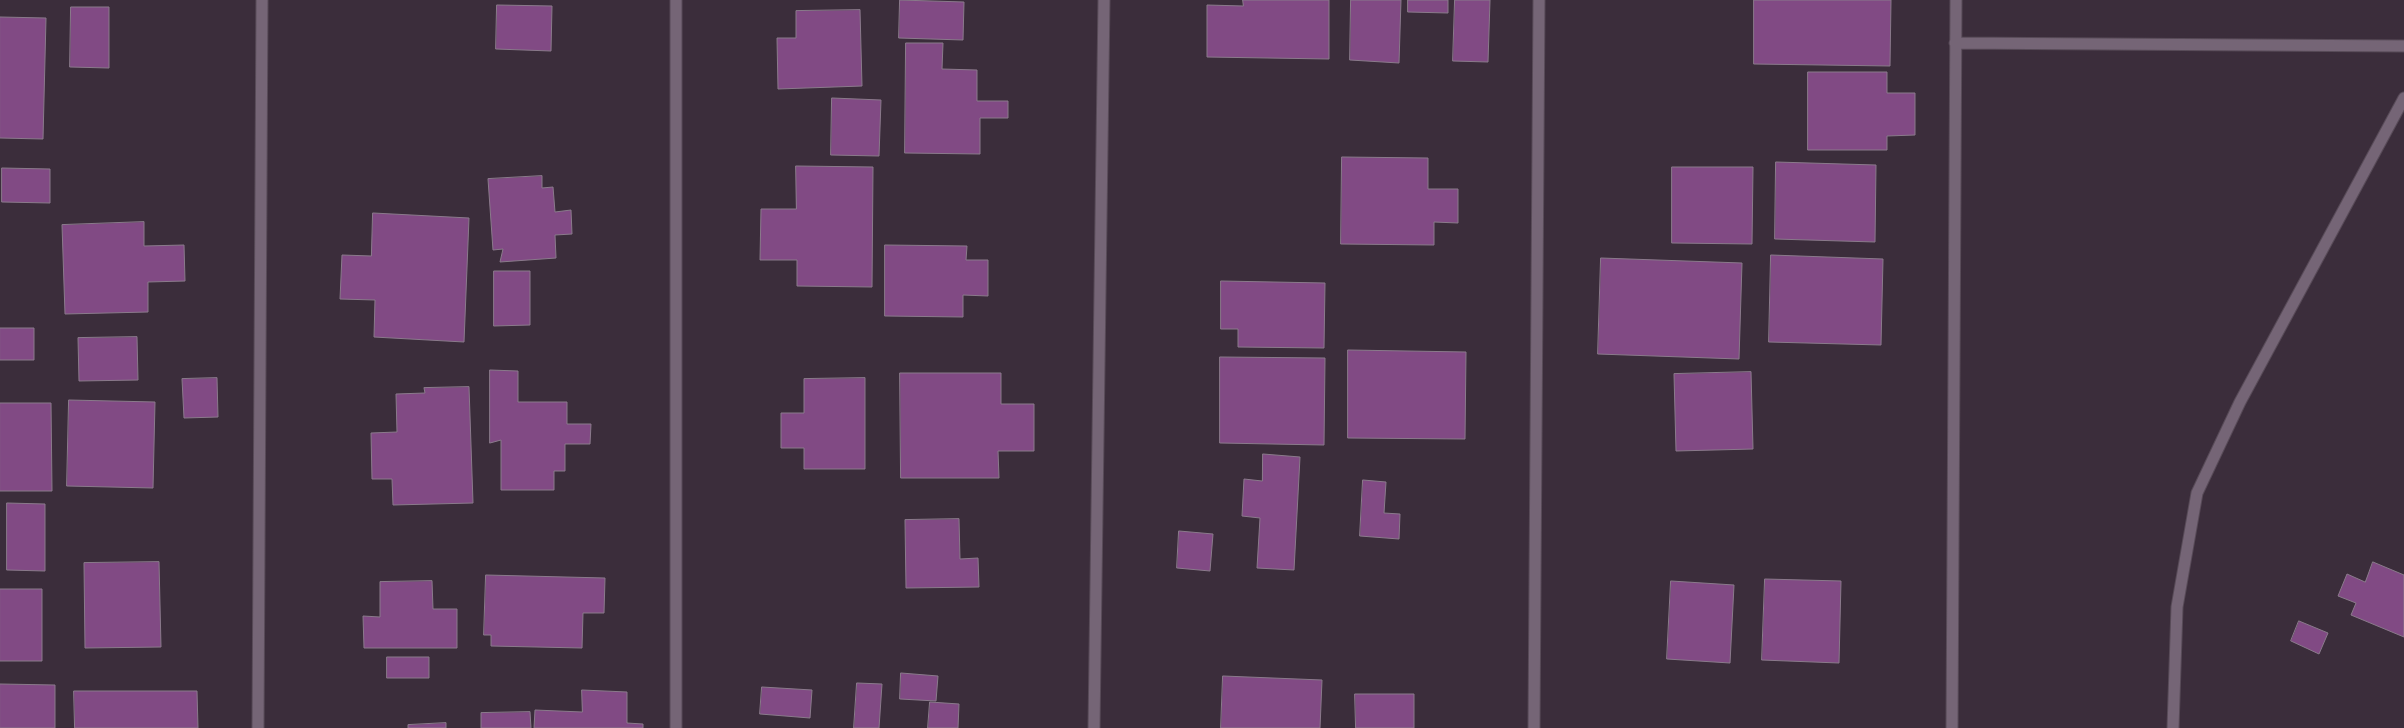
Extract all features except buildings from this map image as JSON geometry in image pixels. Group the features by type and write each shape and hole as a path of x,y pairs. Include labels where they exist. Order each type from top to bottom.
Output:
{"street":[{"path":"258,728 262,0"},
{"path":"676,0 676,728"},
{"path":"1094,728 1104,0"},
{"path":"1534,728 1539,0"},
{"path":"1952,728 1956,0"},
{"path":"1955,43 2404,46"},
{"path":"2173,728 2177,607 2197,493 2240,402 2404,98"}]}
